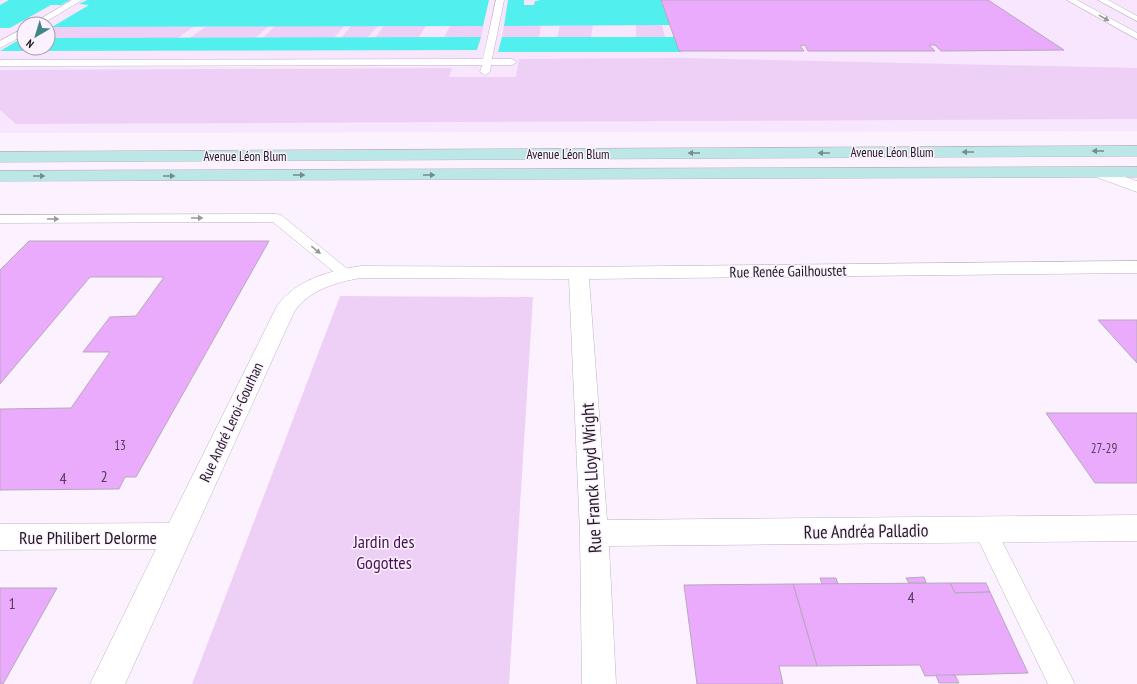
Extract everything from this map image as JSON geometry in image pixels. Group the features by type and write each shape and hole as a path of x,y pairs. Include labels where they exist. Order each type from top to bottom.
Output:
{"main road":[{"name":"Avenue Léon Blum","path":"0,157 1137,151"},
{"name":"Avenue Léon Blum","path":"0,176 1137,172"}],"street":[{"path":"1099,173 1137,186"},
{"name":"Rue Renée Gailhoustet","path":"439,272 579,273 1137,267"},
{"name":"Rue André Leroi-Gourhan","path":"107,684 288,304 312,287 345,274 361,272 439,272"},
{"name":"Rue Franck Lloyd Wright","path":"579,273 594,533 599,684"},
{"name":"Rue Andréa Palladio","path":"594,533 1137,528"},
{"name":"Rue Philibert Delorme","path":"0,537 177,536"}],"lane":[{"path":"50,16 78,0"},
{"path":"485,73 500,0"},
{"path":"1071,0 1137,36"},
{"path":"1102,0 1137,19"},
{"path":"0,45 16,36"},
{"path":"0,63 512,62"},
{"path":"0,219 276,218 345,274"},
{"path":"984,529 1062,684"}],"shaded area":[{"path":"0,0 1137,0 1137,131 0,133"}],"green space":[{"path":"593,25 591,37 557,37 560,26"},
{"path":"636,25 662,25 665,37 636,37"},
{"path":"269,26 255,38 190,38 205,27"},
{"path":"275,26 344,26 334,38 263,38"},
{"path":"351,26 378,26 368,37 341,38"},
{"path":"384,26 426,26 419,37 375,38"},
{"path":"450,26 483,26 481,37 444,37"},
{"path":"504,26 541,26 539,37 502,37"},
{"path":"56,27 193,27 178,38 56,38"},
{"path":"683,58 1137,68 1137,119 16,124 0,110 0,70 452,68 449,77 516,77 519,59"},
{"name":"Jardin des Gogottes","path":"340,296 533,297 509,684 192,684"}],"water":[{"path":"9,0 70,0 61,5 51,5 31,16 16,16 16,25 10,28 0,28 0,5"},
{"path":"87,0 489,0 483,26 56,27 56,25 89,5 79,4"},
{"path":"508,0 524,0 524,5 534,5 535,1 541,0 661,0 670,25 504,26"},
{"path":"481,37 477,50 56,51 56,38"},
{"path":"502,37 674,37 682,52 498,52"},
{"path":"16,42 16,51 0,51"}],"building":[{"path":"661,0 988,0 1064,50 941,51 935,45 929,45 935,51 808,51 805,45 800,46 804,51 679,51"},
{"path":"29,241 269,241 136,477 125,477 119,489 0,490 0,409 71,408 110,352 83,352 110,317 136,316 164,277 90,277 0,384 0,270"},
{"path":"1098,320 1137,320 1137,363"},
{"path":"1046,413 1137,413 1137,483 1095,483"},
{"path":"924,577 926,583 909,583 906,578"},
{"path":"820,578 836,578 838,584 822,584"},
{"path":"950,583 986,583 990,592 955,593"},
{"path":"950,583 955,593 990,592 1028,673 925,676 920,665 817,666 793,584"},
{"path":"793,584 817,666 779,666 783,684 697,684 684,585"},
{"path":"0,588 57,588 3,684 0,684"},
{"path":"936,675 955,675 959,683 939,683"}]}
